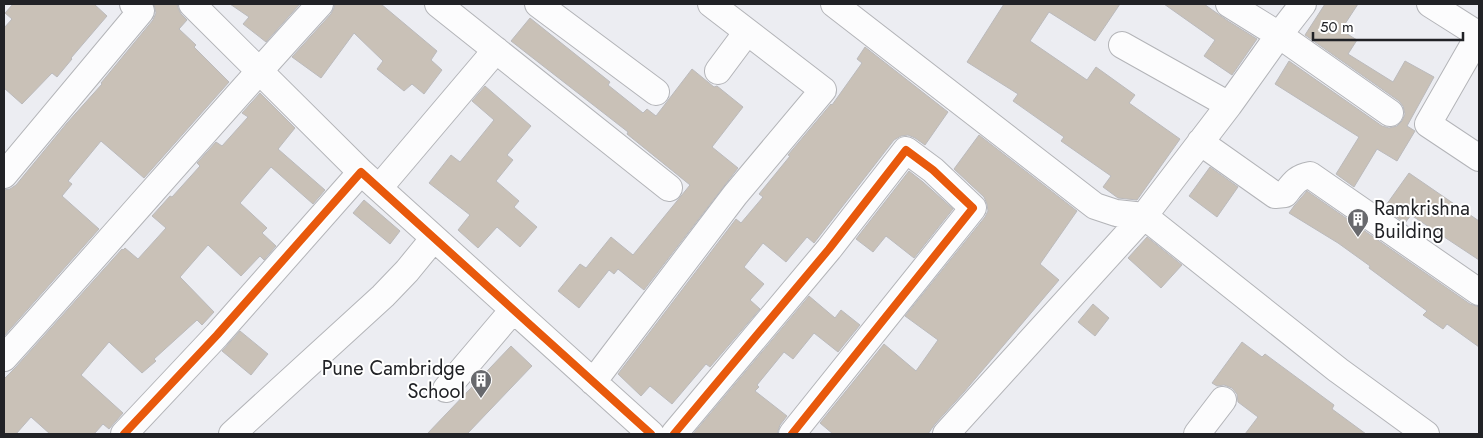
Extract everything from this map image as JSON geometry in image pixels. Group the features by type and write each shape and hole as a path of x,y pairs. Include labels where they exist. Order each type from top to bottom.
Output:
{"street":[{"path":"4,175 141,11 133,4"},
{"path":"4,358 77,278 259,70 320,4"},
{"path":"438,4 669,188"},
{"path":"538,4 656,92"},
{"path":"593,382 735,196 823,90 710,4"},
{"path":"834,4 1095,206 1116,213 1144,216 1338,370 1426,434"},
{"path":"1229,4 1279,35 1390,113"},
{"path":"946,434 1144,216 1303,4"},
{"path":"1430,4 1479,35 1428,124 1479,158"},
{"path":"195,5 370,180 651,434"},
{"path":"718,71 747,32"},
{"path":"1122,45 1229,105"},
{"path":"124,434 217,335 496,50"},
{"path":"1200,142 1275,195 1285,194 1294,182 1310,175 1479,292"},
{"path":"674,434 829,248 906,150 933,170 973,208 792,434"},
{"path":"232,434 383,296 407,271 434,238"},
{"path":"446,389 513,310"},
{"path":"1197,434 1223,400"}],"building":[{"path":"13,4 94,4 107,16 57,77 52,73 22,104 4,88 4,28 12,19 5,13"},
{"path":"154,4 177,4 181,14 187,20 179,29 229,82 144,178 101,141 68,181 72,184 62,196 99,229 4,336 4,190 16,185 102,84 153,20 156,13"},
{"path":"230,4 300,4 266,42 243,24 249,17"},
{"path":"335,4 381,4 437,51 431,60 442,70 424,94 412,84 404,91 377,69 383,61 354,33 321,78 292,57 331,14"},
{"path":"1004,4 1120,4 1095,41 1049,12 1030,41 1087,80 1096,67 1135,95 1129,103 1180,139 1137,200 1118,198 1103,187 1111,176 1061,141 1064,137 1013,101 1018,94 967,62"},
{"path":"1164,4 1204,4 1257,39 1232,75 1204,56 1215,40"},
{"path":"1325,4 1358,4 1341,30 1357,40 1348,54 1393,82 1405,61 1434,77 1407,126 1415,131 1397,161 1377,149 1354,187 1336,174 1359,137 1275,84 1289,61 1382,126 1389,128 1397,126 1402,121 1405,114 1403,106 1399,101 1305,35"},
{"path":"530,18 610,82 608,85 643,113 647,109 656,116 692,69 743,107 712,147 738,168 644,290 618,269 614,274 609,270 579,308 558,291 580,264 586,268 611,237 633,255 690,185 627,134 628,132 511,41"},
{"path":"865,47 948,112 925,145 908,135 894,140 814,243 807,237 786,262 763,243 744,267 764,284 750,300 760,309 710,367 706,364 672,404 650,386 641,396 618,374 736,219 741,223 763,197 759,194 790,156 788,155 832,105 862,63 857,59"},
{"path":"485,86 531,126 507,155 513,160 496,181 519,201 514,207 537,227 520,247 497,227 478,248 458,230 470,215 429,183 451,155 460,162 494,120 472,101"},
{"path":"260,93 295,128 278,149 325,190 313,204 271,167 240,203 267,228 262,233 276,246 264,260 260,256 241,276 208,245 180,277 214,312 202,325 197,320 154,359 156,361 142,373 109,342 81,375 123,413 109,429 103,424 94,434 50,434 31,417 16,434 4,434 4,379 122,249 125,248 138,259 166,228 152,216 200,166 197,163 216,142 222,146 248,117 242,113"},
{"path":"979,135 1077,211 1040,264 1059,280 928,434 833,434 820,423 884,344 916,371 938,340 905,316 988,211 984,197 954,169"},
{"path":"1210,167 1238,187 1217,217 1189,196"},
{"path":"909,171 953,209 914,258 886,236 873,252 856,239"},
{"path":"1409,173 1479,221 1479,260 1411,215 1405,223 1384,208"},
{"path":"1307,191 1470,304 1479,307 1479,347 1447,324 1443,329 1423,315 1427,311 1369,268 1370,266 1338,243 1289,213"},
{"path":"364,200 400,231 390,244 353,213"},
{"path":"1147,237 1182,265 1161,288 1128,258"},
{"path":"809,296 835,318 841,310 860,325 838,352 814,333 793,359 784,352 757,385 759,387 755,391 787,416 780,425 777,434 693,434"},
{"path":"1093,304 1109,318 1095,336 1078,322"},
{"path":"240,331 268,354 251,375 222,351"},
{"path":"1242,342 1262,357 1265,354 1334,405 1332,409 1366,434 1245,434 1258,417 1238,402 1237,394 1232,388 1224,385 1217,386 1212,383"},
{"name":"Pune Cambridge School","path":"511,346 532,366 467,434 427,434"}],"cycle path":[{"path":"674,434 829,249 906,150 933,170 973,208 792,434"},
{"path":"124,434 217,335 361,172 651,434"}],"place":[{"name":"Ramkrishna Building","path":"1358,238"},
{"name":"Pune Cambridge School","path":"481,399"}]}
